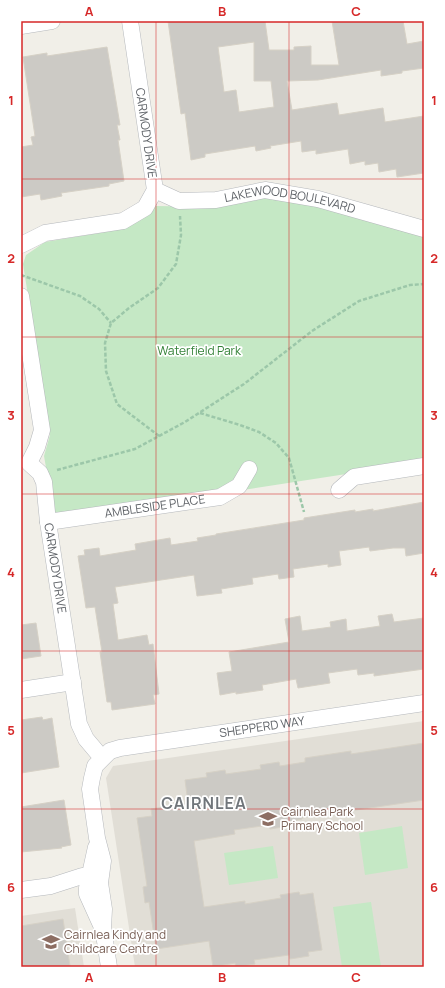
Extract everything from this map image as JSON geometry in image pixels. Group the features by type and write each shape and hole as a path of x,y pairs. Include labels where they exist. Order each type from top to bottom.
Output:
{"street":[{"path":"21,26 52,21"},
{"name":"CARMODY DRIVE","path":"21,245 45,233 123,221 146,208 155,190 130,21"},
{"name":"LAKEWOOD BOULEVARD","path":"155,190 180,201 216,200 265,190 318,199 424,229"},
{"path":"21,296 42,430 30,466"},
{"name":"CARMODY DRIVE","path":"30,466 44,482 48,522 79,724 86,739 102,758"},
{"path":"339,490 354,477 424,466"},
{"name":"AMBLESIDE PLACE","path":"48,522 220,497 239,486 249,469"},
{"path":"21,690 73,682"},
{"name":"SHEPPERD WAY","path":"102,758 110,751 120,748 424,703"},
{"path":"102,758 95,766 90,789 97,838 92,882 87,894 103,928 109,967"},
{"path":"21,890 92,882"}],"path":[{"path":"159,436 117,404 106,371 105,343 111,323 129,308 158,288 176,264 181,235 180,201"},
{"path":"21,275 80,296 99,309 111,323"},
{"path":"30,466 67,468 135,449 200,413 244,384 312,332 359,301 410,285 424,284"},
{"path":"200,413 259,432 276,443 289,458 304,512"}],"shaded area":[{"name":"Cairnlea Park Primary School","path":"424,721 424,967 135,967 106,778 113,766"},
{"name":"Cairnlea Kindy and Childcare Centre","path":"75,908 84,967 21,967 21,916"}],"green space":[{"name":"Waterfield Park","path":"263,197 313,205 424,236 424,462 55,519 44,456 50,435 23,264 26,255 45,242 123,229 156,206 218,207"},
{"path":"402,826 408,868 365,875 359,833"},
{"path":"273,846 278,878 229,885 224,853"},
{"path":"371,902 381,967 342,967 333,907"}],"building":[{"path":"168,21 265,21 269,50 294,50 294,47 311,46 311,65 339,65 332,21 403,21 407,44 424,41 424,68 381,76 381,70 318,80 287,81 292,110 337,103 339,115 383,108 385,122 424,116 424,173 397,177 396,169 379,172 378,163 365,165 365,161 350,164 348,149 316,154 316,150 302,152 301,141 270,146 271,148 256,151 255,146 205,154 205,157 191,160 185,113 181,114","holes":["254,42 254,81 271,81 274,107 239,112 236,90 224,92 218,47"]},
{"path":"107,47 120,125 117,125 120,140 118,140 124,181 109,184 109,186 61,193 62,196 41,200 40,194 21,197 21,147 33,145 31,137 35,136 23,57 47,53 47,56"},
{"path":"424,502 424,553 406,556 405,548 370,551 369,547 339,551 341,565 328,567 328,564 293,569 294,577 279,579 278,574 252,578 253,584 221,589 222,593 197,596 194,575 115,587 118,603 113,604 118,640 147,635 149,645 153,644 159,694 153,695 155,704 112,710 111,702 107,702 100,652 102,652 95,607 86,608 78,556 85,555 84,550 99,548 100,556 136,550 135,544 170,538 171,545 198,541 197,538 216,534 304,520 304,518 355,510 355,512 373,509 373,511"},
{"path":"392,614 394,622 424,618 424,669 374,676 374,673 358,675 357,669 328,673 330,683 298,688 296,679 262,685 263,690 220,695 217,673 232,671 229,652 289,642 285,619 300,616 302,631 331,627 330,622 346,619 347,631 380,626 378,616"},
{"path":"36,623 41,656 21,659 21,625"},
{"path":"42,717 43,720 52,718 59,767 21,773 21,720"},
{"path":"424,743 424,800 302,818 288,822 289,826 270,829 269,825 234,830 235,834 194,841 204,907 245,901 245,904 281,898 280,895 299,892 300,895 313,893 322,950 308,952 309,956 290,959 289,955 254,960 255,964 236,967 235,963 213,967 209,941 156,949 149,902 145,903 143,887 147,886 137,818 152,816 151,809 188,803 185,780 207,777 206,773 225,770 226,774 261,769 260,765 279,762 280,766 305,762 305,758 351,751 351,754"},
{"path":"64,800 71,845 61,847 62,848 21,852 21,807"},
{"name":"Cairnlea Kindy and Childcare Centre","path":"63,919 70,966 21,967 21,926"}],"place":[{"name":"Cairnlea Park Primary School","path":"268,819"},
{"name":"Cairnlea Kindy and Childcare Centre","path":"51,942"}],"district":[{"name":"CAIRNLEA","path":"204,803"}]}
